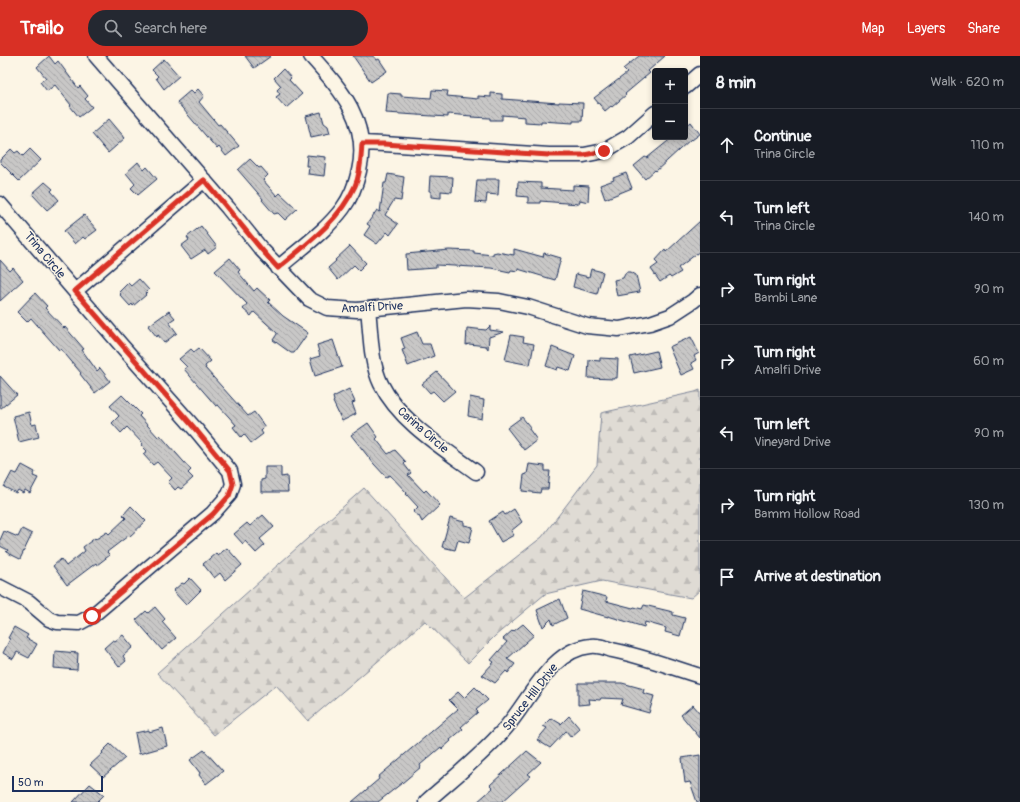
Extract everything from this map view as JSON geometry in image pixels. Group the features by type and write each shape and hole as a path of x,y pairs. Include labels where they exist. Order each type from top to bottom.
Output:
{"street":[{"name":"Amalfi Drive","path":"96,56 278,268 309,299 327,308 357,310 466,299 499,301 528,307 587,326 620,329 650,323 670,316 693,301 700,294"},
{"path":"278,268 325,228 343,208 356,185 361,159 362,144 352,111 333,80 311,56"},
{"path":"688,84 700,74"},
{"path":"362,144 384,144 549,155 584,155 604,151 628,137 652,116"},
{"path":"75,291 204,180"},
{"name":"Trina Circle","path":"0,204 221,460 230,471 233,484 229,496 213,514 92,616 79,623 57,622 49,618 29,602 0,587"},
{"name":"Carina Circle","path":"368,309 373,357 380,384 397,409 429,438 476,472"},
{"name":"Spruce Hill Drive","path":"426,802 485,751 504,731 550,669 568,653 578,648 593,646 621,651 700,676"}],"green space":[{"path":"700,390 700,590 691,598 602,581 545,594 495,636 468,663 425,621 308,721 276,685 214,735 157,673 364,488 464,598 542,537 597,465 601,413"}],"building":[{"path":"49,56 55,64 58,61 78,88 80,86 88,96 85,99 92,107 79,117 55,85 47,91 40,82 46,78 37,67"},
{"path":"245,56 271,56 254,68"},
{"path":"353,56 374,56 377,60 379,59 387,71 371,82"},
{"path":"639,56 665,56 648,71 650,73 625,94 626,95 605,111 594,98 627,73 623,69"},
{"path":"164,59 179,76 164,89 156,78 158,76 152,70"},
{"path":"283,69 291,78 289,80 302,94 286,108 276,97 280,94 277,90 281,86 274,78"},
{"path":"198,89 204,96 199,102 218,125 220,124 239,146 226,156 219,147 217,149 177,102 191,90 194,93"},
{"path":"432,90 448,91 447,96 478,99 478,96 491,97 491,93 502,94 502,99 583,103 582,121 573,121 573,123 541,121 541,123 525,122 525,117 502,115 502,120 490,120 490,118 448,114 448,117 386,113 388,93 401,94 401,96 431,98"},
{"path":"321,112 324,123 328,126 330,133 311,137 306,116"},
{"path":"109,119 125,138 108,153 92,134"},
{"path":"691,122 700,134 692,140 691,139 645,179 634,166 645,157 647,158 669,140 688,140 688,124"},
{"path":"11,149 15,153 18,151 23,156 30,149 41,160 19,181 0,162 0,160"},
{"path":"307,155 326,157 324,176 308,174 309,166 306,166"},
{"path":"250,159 259,168 261,167 268,175 263,180 277,196 280,193 297,209 285,220 278,213 274,214 238,170"},
{"path":"138,162 144,170 147,167 157,179 138,195 131,188 135,184 126,173"},
{"path":"626,173 632,188 605,199 600,185 614,180 613,178"},
{"path":"388,174 404,177 401,201 394,200 385,215 398,224 390,235 387,232 377,244 364,235 370,226 367,224 377,210 380,212 384,183 386,183"},
{"path":"430,176 453,177 452,192 441,191 441,198 431,197 431,191 429,191"},
{"path":"499,179 498,195 487,194 486,203 475,202 477,180"},
{"path":"45,182 53,189 51,191 59,200 47,210 32,194"},
{"path":"518,182 541,183 541,188 573,190 573,185 589,186 588,202 580,200 579,204 540,201 540,203 528,203 528,197 517,196"},
{"path":"84,215 97,230 85,239 83,237 75,244 64,231"},
{"path":"700,221 700,251 678,268 681,272 671,278 669,276 660,282 651,269 658,264 655,261 665,250 666,252"},
{"path":"201,226 217,247 208,254 205,250 191,259 181,246 189,240 187,237"},
{"path":"350,246 366,263 359,270 354,265 338,280 328,268"},
{"path":"514,249 543,257 544,253 561,258 555,280 518,269 518,271 511,270 510,272 491,268 436,265 436,268 407,270 406,254 449,250 474,251 474,253 493,255 493,253 497,252 514,255"},
{"path":"230,258 240,270 238,272 254,291 257,288 270,300 268,302 283,316 308,333 294,353 291,353 273,340 277,333 254,312 251,316 243,309 247,304 215,271"},
{"path":"0,260 10,271 13,268 23,280 0,301"},
{"path":"591,269 603,272 597,294 573,287 576,274 589,277"},
{"path":"626,272 631,272 636,275 640,292 617,296 614,280 623,278"},
{"path":"139,279 149,290 145,294 146,295 133,306 132,304 130,306 119,292 128,283 131,286"},
{"path":"35,293 47,306 45,308 64,328 65,327 84,349 82,350 97,371 100,368 110,381 95,393 61,349 59,350 31,318 27,322 17,312"},
{"path":"169,311 175,318 169,322 177,333 164,343 148,326"},
{"path":"490,326 490,330 504,332 489,337 488,349 486,346 466,345 467,328 486,330"},
{"path":"417,332 422,344 430,344 434,356 408,366 402,350 405,349 401,338"},
{"path":"511,335 524,337 523,342 534,344 530,365 505,360"},
{"path":"691,337 699,353 694,356 696,360 691,363 694,369 681,375 669,347"},
{"path":"333,340 342,367 315,376 310,359 320,356 317,345"},
{"path":"552,347 575,356 570,371 558,367 557,370 546,366"},
{"path":"199,348 211,361 205,366 205,368 248,416 254,412 265,427 261,431 263,434 251,443 244,434 241,437 233,427 236,425 218,405 216,406 184,369 187,367 179,359 191,349 194,352"},
{"path":"656,351 660,367 634,373 630,357"},
{"path":"600,358 618,359 617,378 588,378 589,360 600,361"},
{"path":"437,372 455,391 443,401 433,391 430,393 422,384"},
{"path":"0,376 17,395 0,409"},
{"path":"349,389 355,402 352,403 356,414 342,421 333,402 333,397"},
{"path":"122,395 141,414 139,416 158,437 160,435 191,470 188,473 193,478 181,489 178,487 175,490 168,482 172,478 157,462 153,465 143,454 147,451 141,445 143,444 127,427 121,433 112,423 119,416 110,406"},
{"path":"470,397 484,400 482,419 468,416"},
{"path":"29,412 32,425 36,424 39,437 19,442 13,416"},
{"path":"522,417 530,427 529,429 537,440 524,450 507,428"},
{"path":"368,423 378,437 376,439 388,454 395,450 406,462 404,464 411,473 408,475 424,492 426,490 440,505 422,522 419,516 413,512 418,507 406,494 407,493 390,475 386,477 351,435"},
{"path":"529,464 545,466 545,471 550,471 548,489 541,489 540,493 522,491 524,475 527,474"},
{"path":"22,465 35,472 33,476 38,478 30,493 25,490 23,493 18,490 16,493 4,487 12,472 17,474"},
{"path":"265,467 281,467 281,477 287,476 288,492 261,492 261,480 265,479"},
{"path":"131,506 146,521 129,537 128,536 107,552 110,555 97,565 96,563 67,585 53,566 61,559 66,566 85,551 83,547 95,538 96,539 107,532 109,534 126,518 123,515"},
{"path":"514,509 522,522 511,531 514,535 501,542 489,521 503,512 505,515"},
{"path":"263,515 274,527 260,539 265,545 256,553 245,541 243,544 234,534 247,523 250,526"},
{"path":"450,518 464,522 464,525 473,527 469,543 458,540 455,550 442,547"},
{"path":"22,529 32,534 20,559 6,552 8,550 0,546 0,540 4,531 18,537"},
{"path":"227,548 242,565 225,580 220,573 214,578 203,564 216,553 218,555"},
{"path":"190,578 201,590 186,605 173,591"},
{"path":"583,591 607,597 606,601 633,608 642,609 644,605 673,612 673,615 685,618 680,636 665,632 666,628 645,622 644,627 579,609"},
{"path":"560,599 567,618 553,625 551,619 543,627 537,610"},
{"path":"155,607 165,619 162,622 176,638 162,650 136,620 146,611 148,613"},
{"path":"523,624 534,635 507,659 515,664 508,673 506,671 495,683 482,675 494,662 491,660 507,642 503,639"},
{"path":"14,627 28,635 26,638 37,644 29,658 17,652 13,659 3,653 10,639 8,638"},
{"path":"123,635 133,647 123,656 126,661 119,667 104,648 113,640 115,641"},
{"path":"55,651 78,653 77,670 54,668"},
{"path":"578,683 622,683 644,689 643,693 654,696 649,713 621,705 623,699 589,699 590,704 578,705"},
{"path":"475,687 488,700 476,710 478,712 461,727 463,729 450,740 451,741 442,749 441,747 420,765 421,767 378,802 352,802 379,779 378,777 458,709 449,700 458,692 464,698"},
{"path":"693,705 700,713 700,738 681,715"},
{"path":"569,716 580,729 571,737 566,731 550,748 537,740 547,728 543,726 551,718 561,724"},
{"path":"163,728 167,746 139,754 135,733 149,730 149,732"},
{"path":"110,744 125,758 103,777 90,765"},
{"path":"204,750 223,771 206,784 190,760"},
{"path":"527,751 541,762 528,774 531,776 502,802 477,802 493,788 490,785"},
{"path":"700,755 700,802 697,802 690,782 685,783 682,758"},
{"path":"90,784 104,795 97,802 73,802"}],"route":[{"path":"92,616 213,514 229,496 233,484 230,471 75,291 204,180 278,268 325,228 343,208 356,185 362,144 384,144 549,155 584,155 604,151"}]}
